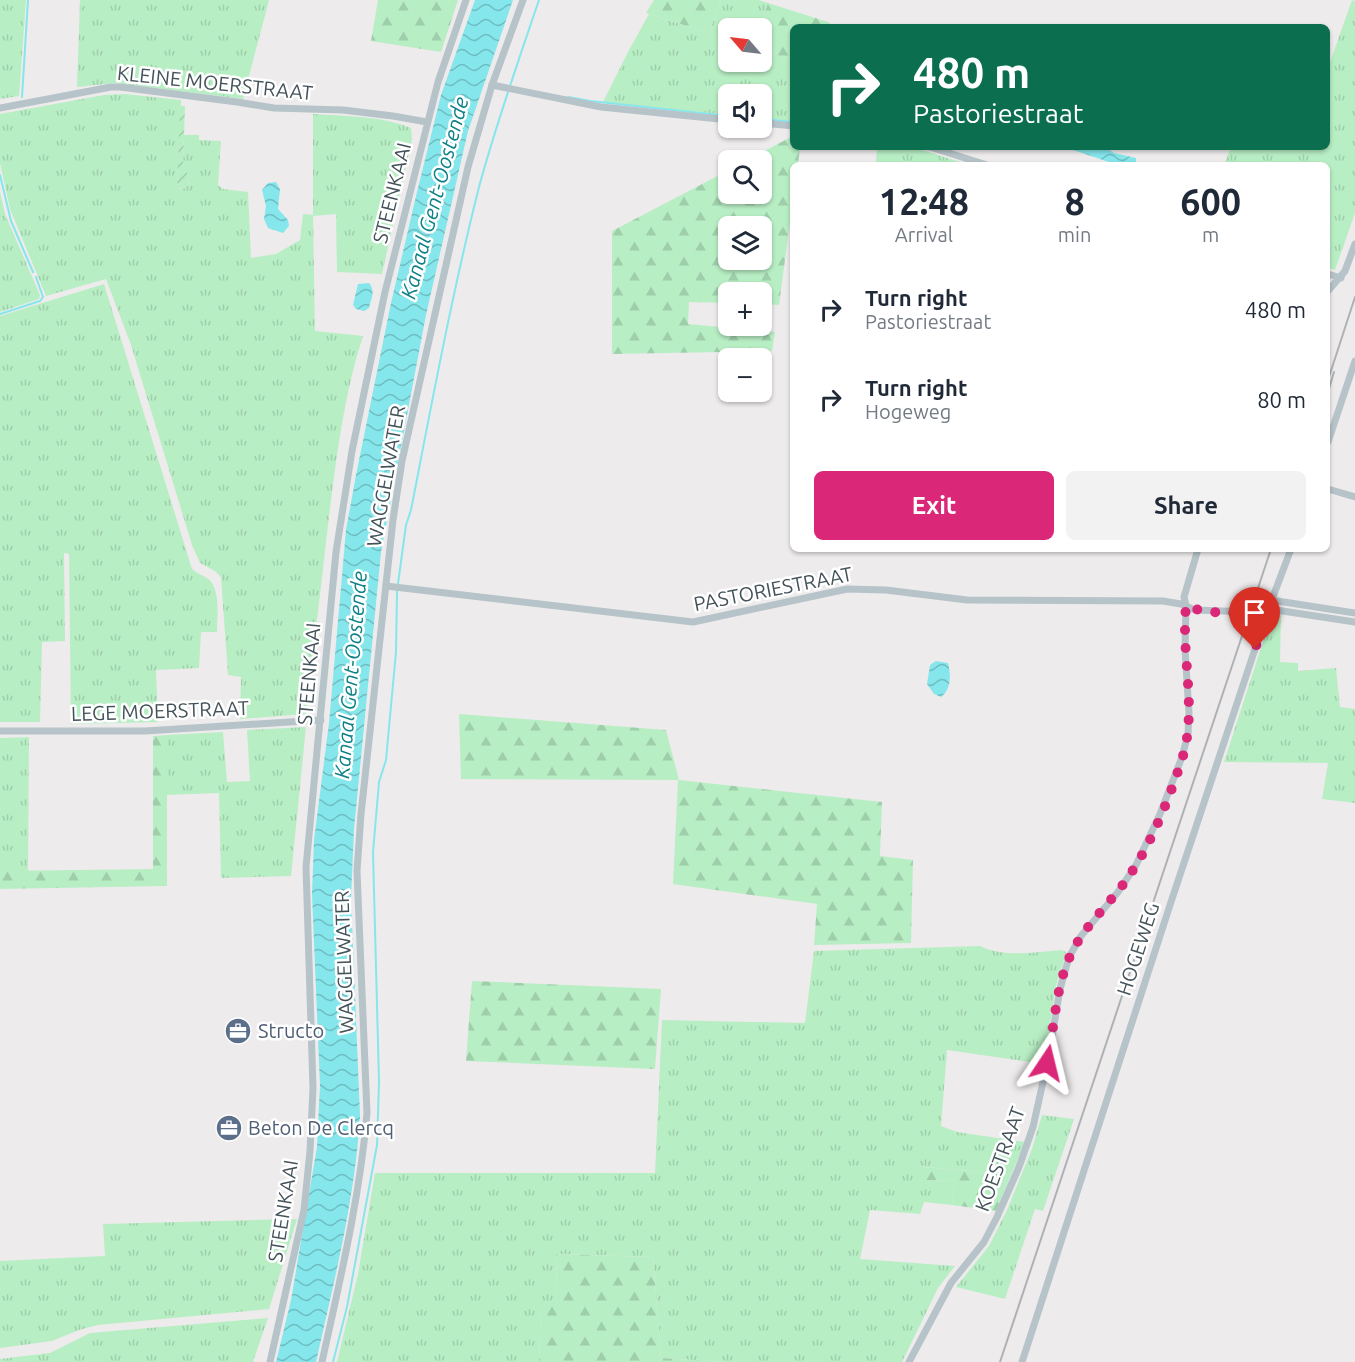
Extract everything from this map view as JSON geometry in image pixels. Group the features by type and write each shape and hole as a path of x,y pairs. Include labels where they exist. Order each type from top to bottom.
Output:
{"street":[{"name":"STEENKAAI","path":"270,1362 304,1210 310,1151 313,1088 306,867 336,552 352,451 385,292 438,82 466,0"},
{"name":"WAGGELWATER","path":"322,1362 343,1267 364,1149 367,1113 357,872 361,814 393,587 393,520 402,461 468,167 492,85 523,0"},
{"path":"492,85 601,107 718,119"},
{"name":"KLEINE MOERSTRAAT","path":"0,108 120,87 274,108 343,110 427,122"},
{"path":"772,124 790,126"},
{"path":"940,150 978,162"},
{"path":"1330,289 1341,278 1355,244"},
{"path":"1330,275 1341,278"},
{"path":"1330,436 1355,361"},
{"path":"1330,490 1355,497"},
{"name":"KOESTRAAT","path":"909,1362 951,1283 988,1234 1019,1167 1037,1110 1060,988 1069,957 1081,936 1131,874 1154,828 1178,768 1189,724 1184,597 1197,552"},
{"name":"HOGEWEG","path":"1022,1362 1170,905 1271,600 1290,552"},
{"name":"PASTORIESTRAAT","path":"393,587 693,622 847,589 886,590 967,600 1163,601 1195,610 1241,612 1268,610 1355,622"},
{"path":"1271,600 1355,613"},
{"path":"1309,616 1310,607"},
{"path":"1346,612 1346,621"},
{"name":"LEGE MOERSTRAAT","path":"0,731 145,731 321,720"}],"green space":[{"path":"0,0 26,0 19,96 0,99"},
{"path":"80,0 269,0 243,99 115,83 77,87"},
{"path":"378,0 458,0 441,52 371,41"},
{"path":"654,0 721,0 709,33 646,13"},
{"path":"721,0 759,0 768,3 763,18 718,18 718,72 772,72 772,53 790,59 790,121 772,119 772,84 718,84 718,114 603,102 649,14 709,33"},
{"path":"1352,0 1355,1 1355,213 1335,270 1330,269 1330,162 1225,162 1230,150 1330,150 1330,62"},
{"path":"768,3 830,23 790,24 790,59 772,53 772,18 763,18"},
{"path":"124,94 181,100 177,189 188,188 189,178 183,165 184,135 199,135 199,140 221,141 218,185 223,189 248,192 251,258 276,254 300,240 303,214 313,215 313,114 376,119 411,128 412,139 382,274 337,272 336,214 313,216 315,331 363,336 349,386 340,438 306,714 240,719 241,677 228,675 221,577 200,563 192,545 131,345 106,279 46,296 10,209 0,163 0,114 104,95"},
{"path":"180,106 185,106 183,165 189,177 188,188 177,189"},
{"path":"790,138 790,150 800,150 798,162 790,162 790,222 779,305 772,305 772,282 718,282 718,303 689,302 688,324 718,327 718,336 772,336 772,332 775,332 772,351 772,348 718,348 718,352 612,354 612,231 718,176 718,204 772,204 772,150 766,150"},
{"path":"877,150 922,150 960,162 876,162"},
{"path":"0,192 5,214 40,295 39,299 0,312"},
{"path":"104,284 192,569 208,579 215,588 218,607 217,632 201,632 199,668 156,670 158,722 71,724 69,554 64,553 65,641 42,642 40,722 0,722 0,316"},
{"path":"1276,614 1281,615 1280,662 1298,663 1298,671 1336,668 1340,707 1355,709 1355,803 1322,799 1328,763 1224,762 1271,617"},
{"path":"459,714 666,730 679,780 882,802 880,856 913,860 911,943 814,945 817,904 673,884 678,780 461,779"},
{"path":"306,727 291,876 221,878 219,793 166,795 167,735 223,732 227,782 250,781 247,730"},
{"path":"167,735 167,886 0,889 0,871 153,869 153,736"},
{"path":"29,737 28,871 0,871 0,738"},
{"path":"980,946 1010,953 1062,950 1066,952 1056,986 1044,1064 947,1050 941,1126 957,1132 1025,1142 1011,1175 915,1166 915,1180 955,1181 952,1205 924,1202 920,1214 870,1210 860,1259 955,1266 938,1288 902,1362 725,1362 661,1358 653,1257 556,1254 557,1304 541,1307 539,1362 337,1362 358,1274 375,1173 655,1173 662,1020 805,1023 814,951"},
{"path":"472,981 661,989 655,1069 466,1061"},
{"path":"1042,1115 1074,1119 1043,1211 1035,1209 1005,1299 956,1287 989,1246 1007,1210 1032,1149"},
{"path":"915,1166 1011,1175 996,1211 952,1205 955,1181 914,1180"},
{"path":"297,1219 269,1309 98,1325 52,1341 0,1348 0,1261 105,1256 103,1224"},
{"path":"556,1254 653,1257 661,1358 725,1362 539,1362 541,1307 557,1303"},
{"path":"268,1318 253,1362 0,1362 0,1359 50,1353 90,1333"}],"water":[{"name":"Kanaal Gent-Oostende","path":"475,0 513,0 468,131 426,315 381,552 354,829 351,898 360,1116 354,1178 316,1362 276,1362 291,1300 317,1147 320,1085 312,894 314,840 329,723 346,530 391,303 417,192 441,95"},
{"path":"1073,150 1110,150 1136,158 1136,162 1109,162"},
{"path":"276,182 280,189 278,209 288,220 289,226 283,233 268,228 264,219 266,206 262,190 268,183"},
{"path":"369,283 373,292 369,308 364,311 356,309 353,305 358,284"},
{"path":"936,661 948,663 949,668 950,677 947,690 941,697 934,694 927,684 930,665"}],"waterway":[{"path":"22,97 28,0"},
{"path":"333,1362 347,1307 377,1145 379,1082 373,852 379,782 386,760 396,652 397,591 406,525 411,510 451,308 479,187 539,0"},
{"path":"568,97 718,115"},
{"path":"772,120 790,122"},
{"path":"0,175 11,221 33,272"},
{"path":"0,314 40,301 43,297 36,277"}],"railway":[{"path":"1330,374 1355,297"},
{"path":"1330,385 1334,372"},
{"path":"1000,1362 1270,552"}],"place":[{"name":"Structo","path":"238,1031"},
{"name":"Beton De Clercq","path":"229,1128"}],"route":[{"path":"1047,1063 1060,988 1072,950 1131,874 1154,828 1182,757 1188,734 1189,713 1185,640 1186,606 1195,610 1241,612 1268,610 1255,649"}]}
